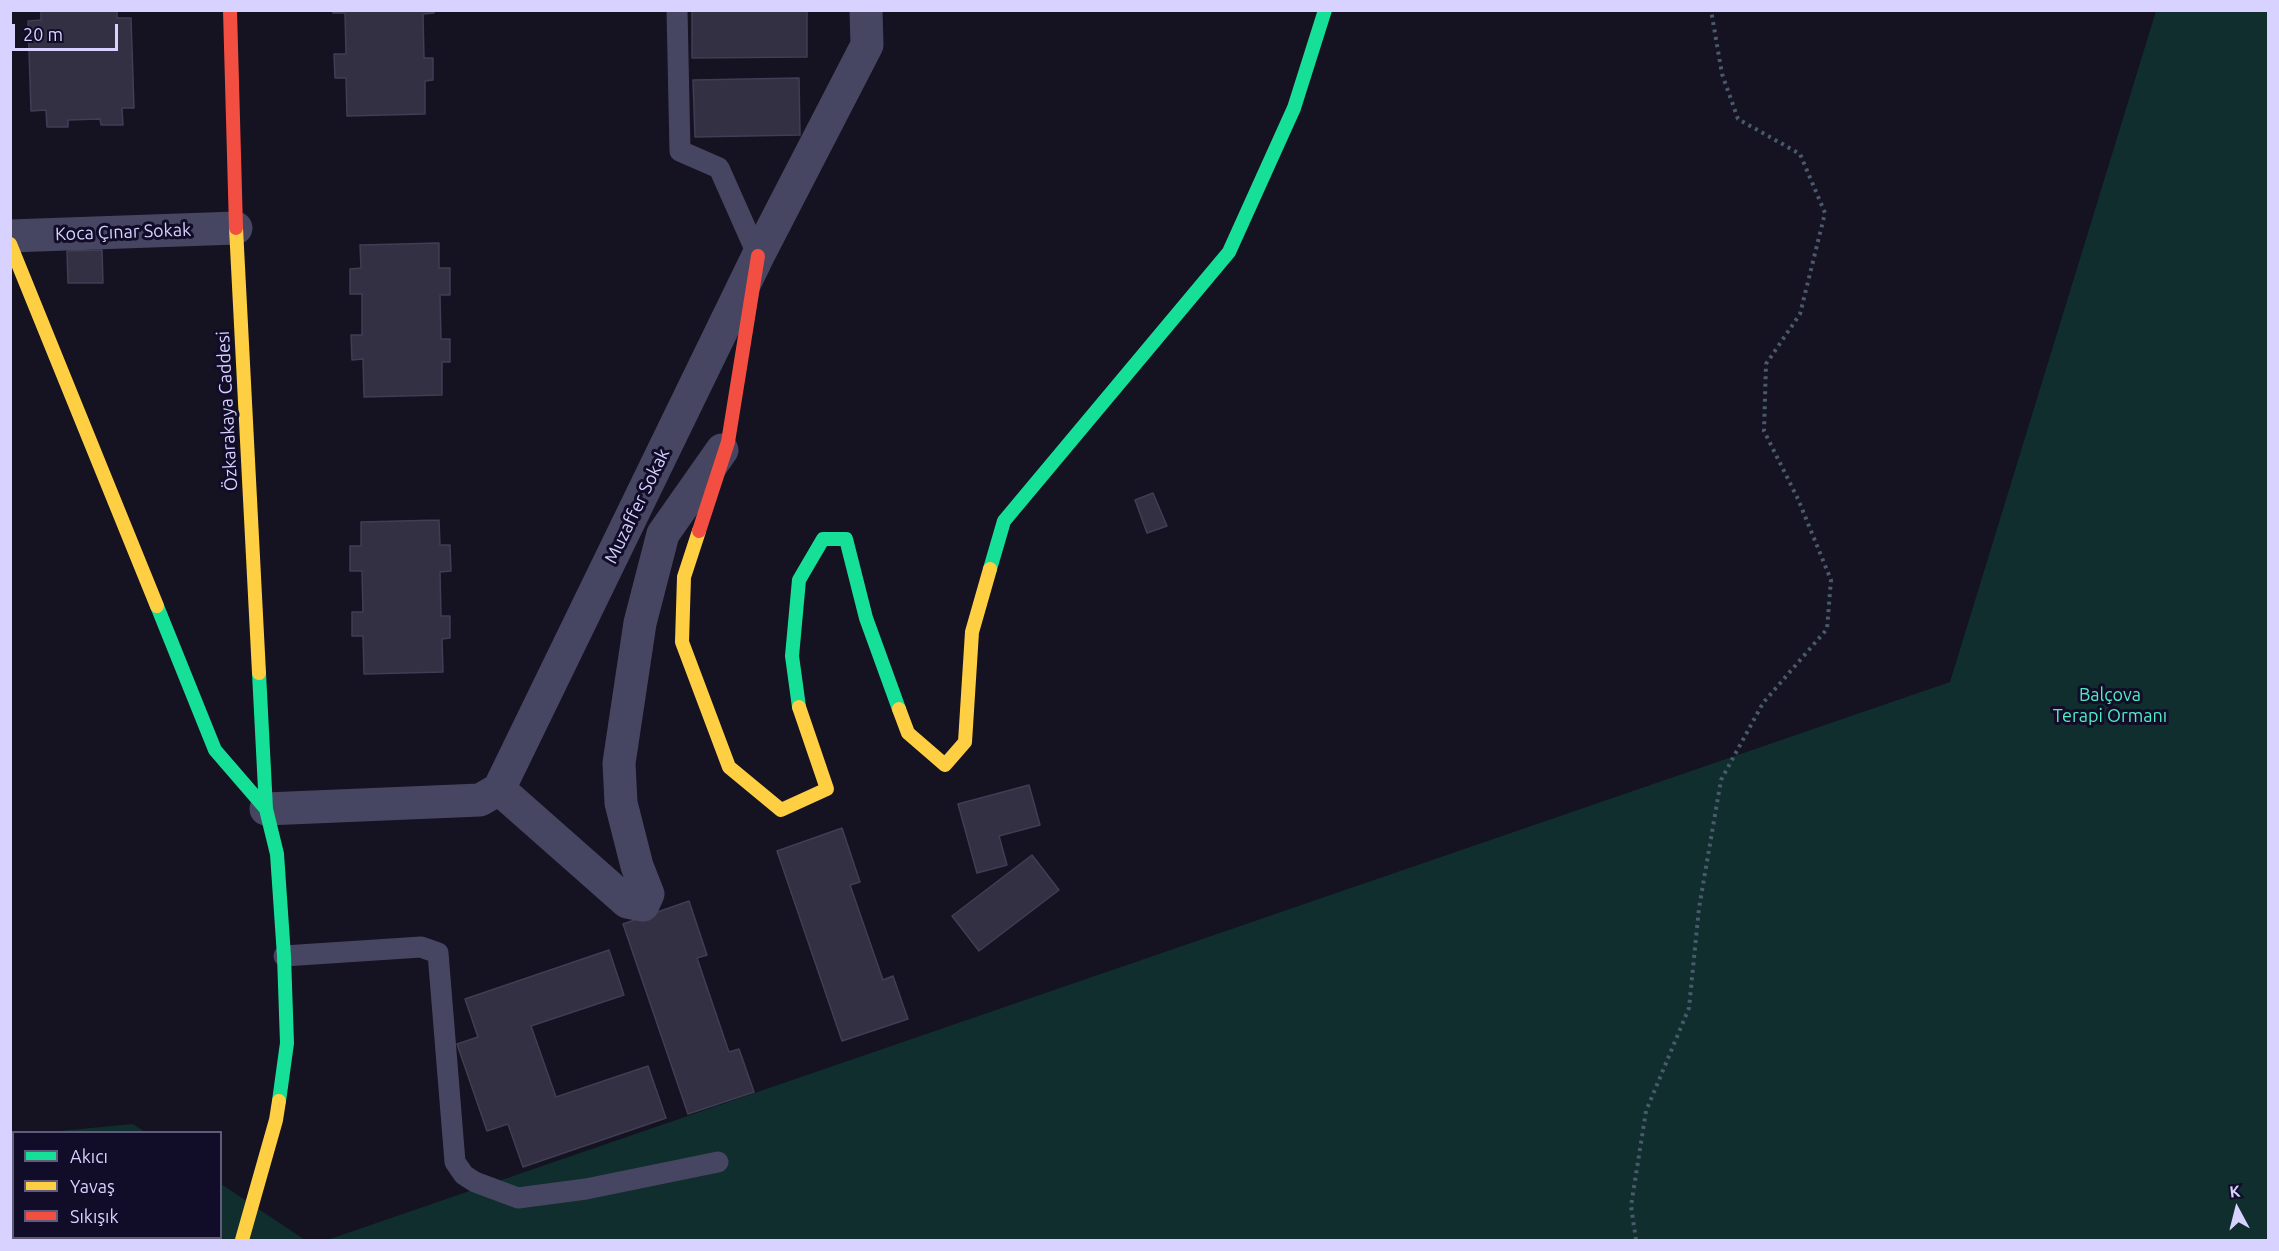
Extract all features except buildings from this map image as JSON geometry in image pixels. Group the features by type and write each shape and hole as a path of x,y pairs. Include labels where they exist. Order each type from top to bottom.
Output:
{"street":[{"name":"Özkarakaya Caddesi","path":"230,10 236,228 266,809 277,854 287,1043 276,1120 243,1240"},
{"name":"Muzaffer Sokak","path":"499,789 758,256 867,45 866,10"},
{"path":"758,256 728,442 684,576 682,642 729,767 781,810 827,789 800,714 792,656 800,580 823,539 846,539 866,618 908,733 945,765 965,742 972,632 1004,521 1229,252 1294,108 1325,10"},
{"name":"Koca Çınar Sokak","path":"10,236 236,228"},
{"path":"10,244 215,750 266,809 480,800 499,789 627,902 643,904 648,894 637,866 621,803 619,763 640,623 663,534 728,442"}],"lane":[{"path":"677,10 680,151 718,168 758,256"},
{"path":"284,956 421,947 438,953 455,1162 464,1175 475,1182 518,1198 585,1189 718,1162"}],"path":[{"path":"1636,1240 1630,1206 1646,1111 1689,1008 1699,908 1721,780 1763,703 1827,629 1831,580 1798,498 1764,431 1766,364 1800,314 1824,213 1800,154 1738,119 1722,74 1711,10"}],"green space":[{"name":"Balçova Terapi Ormanı","path":"2156,11 2268,11 2268,1240 327,1240 1950,682"},
{"path":"133,1124 144,1131 60,1131"},
{"path":"10,1136 12,1136 12,1239 222,1239 222,1185 305,1240 11,1240"}],"traffic: fast":[{"path":"990,569 1004,521 1229,252 1294,108 1325,10"},
{"path":"799,707 792,656 799,580 823,539 846,539 866,618 899,709"},
{"path":"157,606 215,750 266,809 277,854 284,956 287,1043 279,1101"},
{"path":"259,673 266,809"}],"traffic: slow":[{"path":"236,228 259,673"},
{"path":"10,244 157,606"},
{"path":"699,531 684,577 682,642 729,767 781,810 827,789 799,707"},
{"path":"899,709 908,733 945,765 965,742 972,632 990,569"},
{"path":"242,1240 276,1120 279,1101"}],"traffic: jam":[{"path":"230,10 236,228"},
{"path":"699,531 728,442 758,256"}]}
